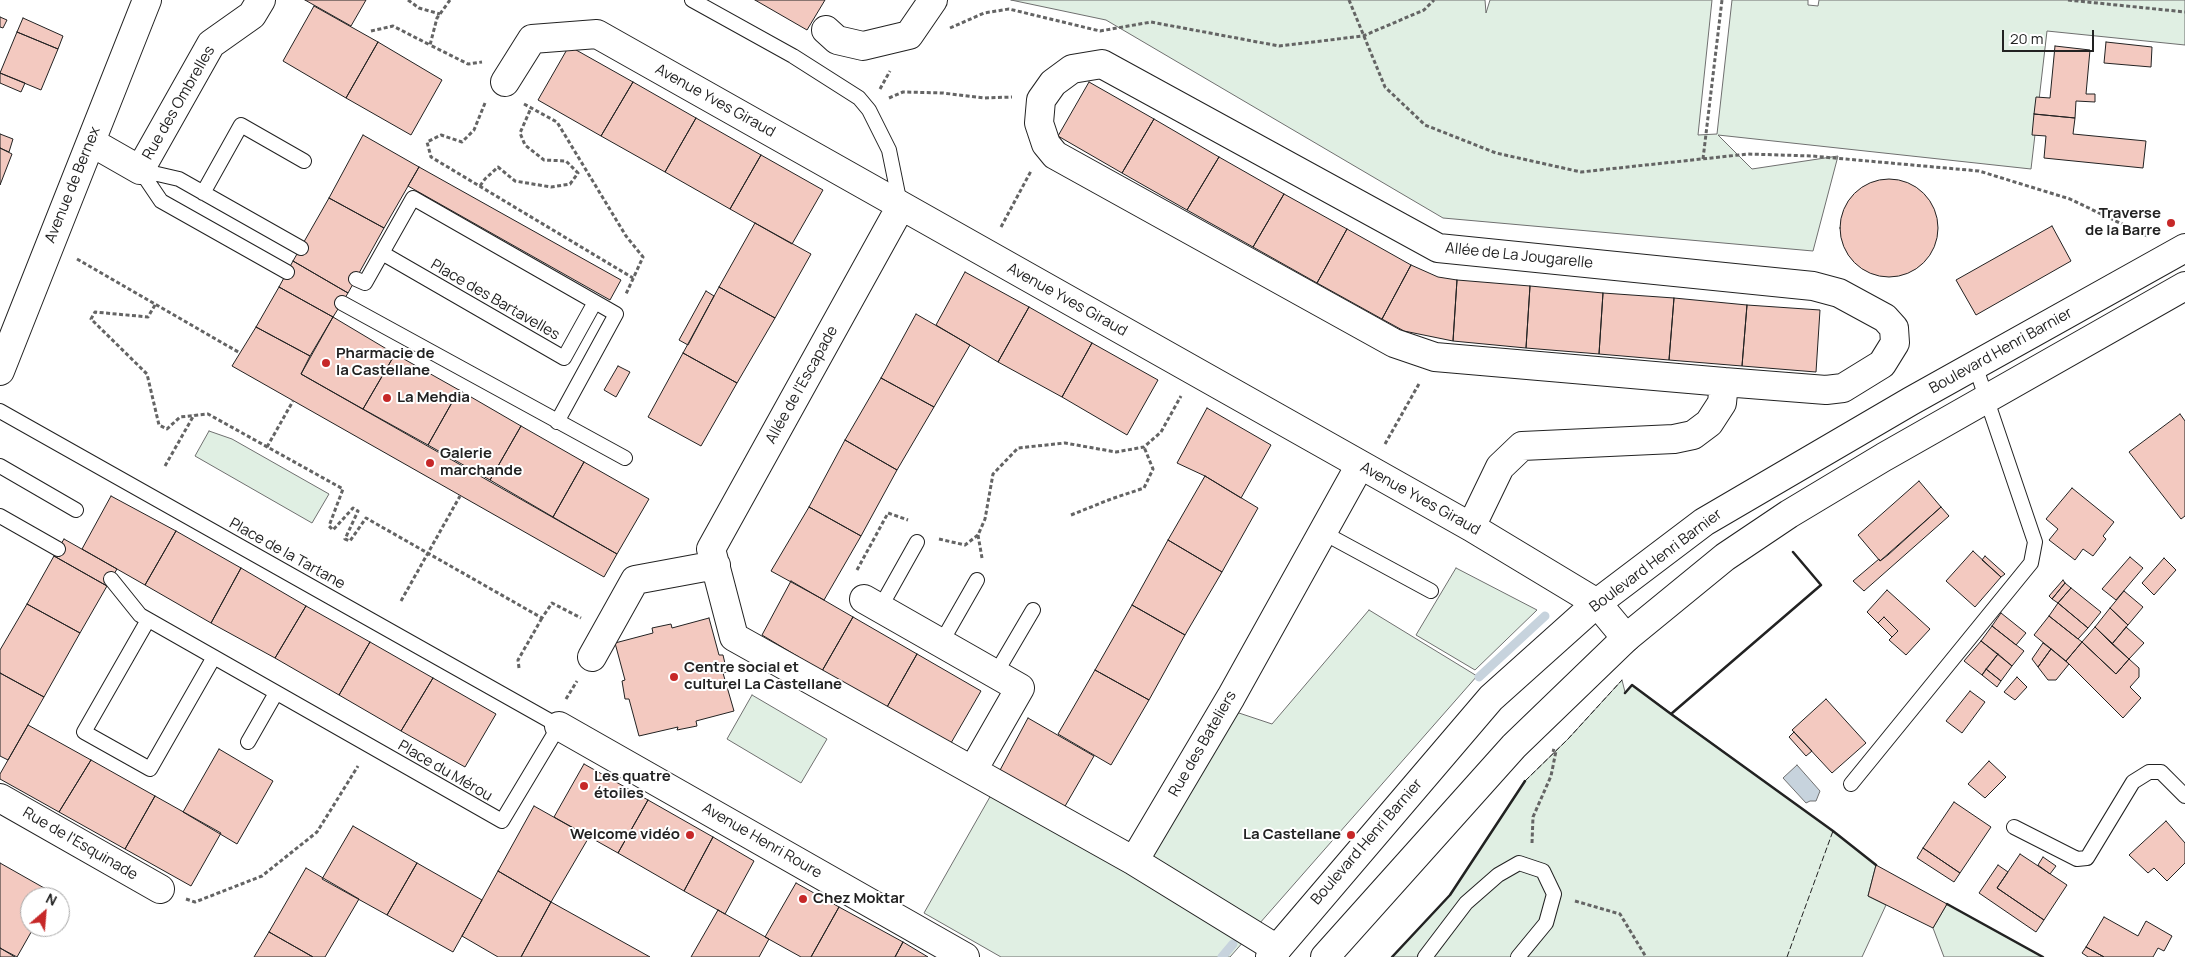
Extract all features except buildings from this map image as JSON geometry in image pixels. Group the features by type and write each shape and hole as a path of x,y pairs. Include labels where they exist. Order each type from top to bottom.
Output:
{"street":[{"name":"Avenue de Bernex","path":"0,371 147,0"},
{"name":"Rue des Ombrelles","path":"91,142 140,170 211,44 252,15 261,0"},
{"path":"826,30 837,40 863,46 909,35 933,0"},
{"name":"Avenue Yves Giraud","path":"505,82 532,39 597,34 1471,527 1598,604 1626,638"},
{"name":"Allée de La Jougarelle","path":"1044,95 1052,83 1072,70 1102,64 1438,248 1813,286 1839,293 1885,318 1894,328 1895,343 1882,364 1844,388 1826,390 1724,382"},
{"path":"1044,95 1041,100 1039,123 1046,144 1055,155 1394,343 1434,357 1724,382 1722,403 1709,423 1693,435 1674,439 1522,446 1500,467 1471,527"},
{"name":"Allée de l'Escapade","path":"901,206 711,549 734,637 973,770"},
{"name":"Boulevard Henri Barnier","path":"1273,953 1491,698 1598,604 1704,522 1975,365 2180,251"},
{"path":"1325,957 1514,746 1626,638 1725,557 1789,514 1884,457 2185,286"},
{"name":"Rue des Bateliers","path":"1134,862 1231,696 1322,532 1365,468"},
{"path":"592,657 636,580 716,565"},
{"path":"872,603 1020,688 973,770 1134,862 1273,953"},
{"name":"Avenue Henri Roure","path":"553,723 965,957"},
{"name":"Rue de l'Esquinade","path":"0,798 160,890"}],"lane":[{"path":"692,0 806,64 859,98 869,110 889,150 901,206"},
{"path":"203,193 241,125 304,160"},
{"path":"140,170 179,179 301,248"},
{"path":"140,170 161,201 287,272"},
{"path":"356,278 365,283 413,198 616,314 557,422"},
{"name":"Place des Bartavelles","path":"382,254 564,358 595,302"},
{"path":"342,303 625,458"},
{"path":"1851,784 2030,563 2035,542 1975,365"},
{"name":"Place de la Tartane","path":"0,411 553,723"},
{"path":"0,466 76,510"},
{"path":"0,516 58,549"},
{"path":"1322,532 1431,591"},
{"path":"872,603 917,542"},
{"name":"Place du Mérou","path":"111,579 140,615 148,620 502,822 553,723"},
{"path":"942,643 977,580"},
{"path":"996,673 1033,610"},
{"path":"148,620 84,732 150,769 214,657"},
{"path":"248,742 276,693"},
{"path":"2014,827 2076,859 2087,858 2132,782 2149,772 2161,772 2185,796"},
{"path":"1425,957 1466,902 1498,875 1519,863 1543,871 1554,894 1546,923 1518,957"}],"path":[{"path":"408,0 419,8 440,14"},
{"path":"430,45 437,18 450,0"},
{"path":"1349,0 1384,87 1425,125 1496,153 1581,172 1748,154 1812,156 1979,171 2070,199 2180,251"},
{"path":"909,35 954,27 984,13 1009,9 1100,31 1150,22 1280,46 1363,36 1424,10 1434,0"},
{"path":"1704,160 1722,0"},
{"path":"2068,0 2185,12"},
{"path":"371,31 393,26 468,64 521,56"},
{"path":"616,314 634,278 643,257 626,236 557,122 531,108 505,82 490,88 474,130 462,142 440,135 427,142 431,157 634,278"},
{"path":"869,110 903,92 943,93 984,98 1044,95"},
{"path":"480,186 498,167 515,181 551,187 570,184 578,173 566,161 544,160 524,145 520,133 531,108"},
{"path":"986,254 1046,144"},
{"path":"50,244 240,353"},
{"path":"155,305 148,317 95,312 91,319 147,374 159,425 167,429 180,417 208,414 343,489 329,526 333,530 353,508 358,511 345,539 350,541 366,518 542,618"},
{"path":"1365,468 1434,357"},
{"path":"936,537 943,542 965,545 978,535 985,519 993,474 1018,448 1065,443 1116,452 1144,447 1161,432 1194,372"},
{"path":"266,447 293,401"},
{"path":"165,466 194,416"},
{"path":"1070,516 1144,488 1154,469 1144,447"},
{"path":"401,601 460,496"},
{"path":"872,603 847,588 888,513 912,523"},
{"path":"518,668 518,660 552,603"},
{"path":"553,723 592,657"},
{"path":"160,890 195,902 262,876 316,832 370,747"},
{"path":"1543,871 1532,846 1533,817 1551,776 1556,751 1550,750"},
{"path":"1554,894 1620,914 1646,957"}],"green space":[{"path":"1011,0 1485,0 1486,13 1490,0 1712,0 1698,135 1717,134 1732,0 1808,0 1808,5 1818,6 1819,0 2185,0 2185,45 2047,31 2031,169 1718,135 1752,169 1838,156 1813,251 1443,218 1106,20"},
{"path":"209,431 232,439 329,494 312,523 195,456"},
{"path":"1456,568 1537,610 1475,670 1416,635"},
{"path":"1369,610 1477,676 1230,957 1001,957 924,913 991,795 1140,877 1236,712 1272,724"},
{"path":"1622,680 1625,692 1632,685 1833,831 1876,865 1868,896 1886,905 1862,957 1392,957 1450,895 1525,781 1568,739"},
{"path":"752,695 827,739 801,783 727,739"},
{"path":"1947,904 2043,957 1944,957 1933,928"}],"shaded area":[{"path":"1797,765 1820,791 1816,801 1806,803 1783,778"}],"waterway":[{"path":"1479,677 1545,616"},
{"path":"1222,957 1233,944"}],"fence":[{"path":"1525,781 1568,739 1622,680"},
{"path":"1787,957 1833,831"}],"wall":[{"path":"1793,552 1821,585 1671,714 1833,831 1876,865"},
{"path":"1625,693 1632,685 1671,714"},
{"path":"1392,957 1450,895 1525,781"},
{"path":"1947,904 2043,957"}],"place":[{"name":"Traverse de la Barre","path":"2171,223"},
{"name":"Pharmacie de la Castellane","path":"326,363"},
{"name":"La Mehdia","path":"387,398"},
{"name":"Galerie marchande","path":"430,463"},
{"name":"Centre social et culturel La Castellane","path":"674,677"},
{"name":"Les quatre étoiles","path":"584,786"},
{"name":"Welcome vidéo","path":"690,835"},
{"name":"La Castellane","path":"1351,835"},
{"name":"Chez Moktar","path":"803,899"}]}
